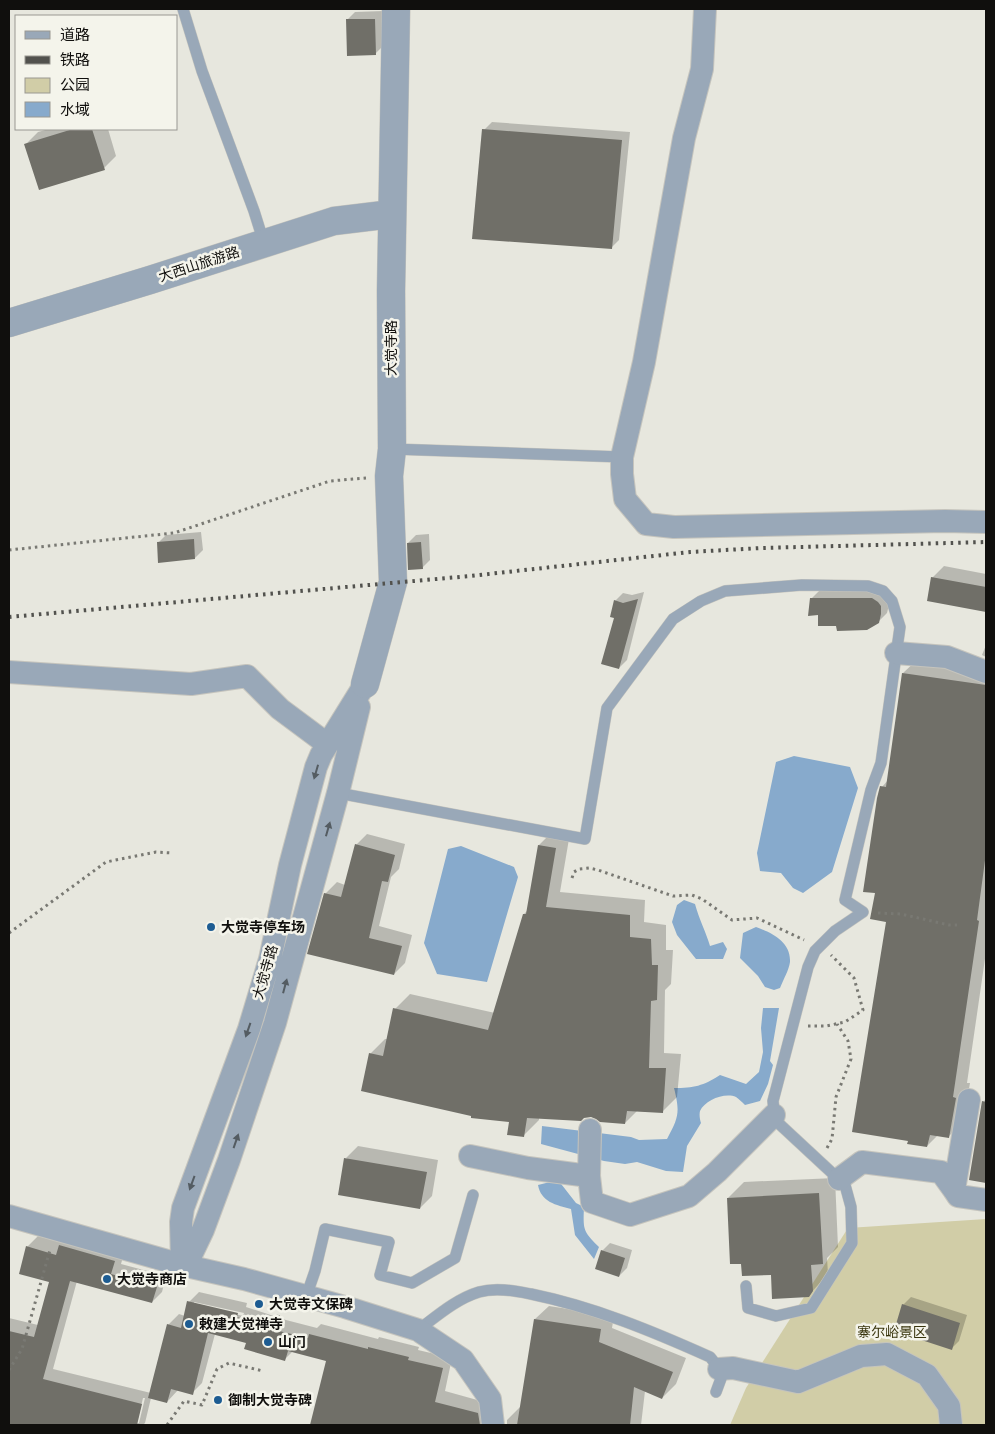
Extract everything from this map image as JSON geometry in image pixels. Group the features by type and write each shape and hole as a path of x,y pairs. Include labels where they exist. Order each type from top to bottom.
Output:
{"street":[{"name":"大觉寺路","path":"182,1265 192,1253 207,1220 275,1023 393,582 390,476 392,449 392,214 396,9"},
{"path":"706,9 702,69 684,138 644,362 622,457 624,499 646,524 674,527 945,521 986,522"},
{"name":"大西山旅游路","path":"9,323 334,221 392,214"},
{"path":"896,653 947,657 986,672"},
{"path":"9,672 191,684 247,676 280,709 327,744"},
{"name":"大觉寺路","path":"182,1265 180,1246 182,1208 254,1011 270,959 290,865 316,768 327,744 365,684"},
{"path":"954,1190 969,1100"},
{"path":"590,1130 589,1176 592,1202 630,1215 689,1196 717,1172 774,1115"},
{"path":"470,1156 528,1168 589,1176"},
{"path":"839,1179 862,1162 941,1172 958,1196 986,1200"},
{"path":"10,1218 182,1265 244,1279 345,1307 418,1330 463,1360 490,1399 492,1425"},
{"path":"719,1369 733,1368 798,1382 861,1356 887,1354 927,1375 949,1406 951,1425"}],"lane":[{"path":"183,9 202,71 251,202 264,243"},
{"path":"392,449 622,457"},
{"path":"338,793 585,839 607,708 673,619 701,602 725,591 802,585 868,586 883,591 892,601 900,627 881,763 871,790 846,900 863,912 835,931 815,951 808,967 773,1101 775,1120 845,1185 851,1207 852,1243 812,1308 776,1316 748,1308 746,1286"},
{"path":"306,1297 316,1271 325,1229 389,1242 380,1275 412,1283 455,1258 473,1195"},
{"path":"418,1330 450,1307 480,1292 508,1290 588,1308 710,1357 723,1373 716,1392"}],"path":[{"path":"9,550 174,533 330,481 390,476"},
{"path":"9,933 106,862 156,852 173,853"},
{"path":"572,878 574,872 579,869 589,868 629,882 657,889 673,896 692,895 702,899 732,920 757,918 830,955 854,978 863,1010 845,1022 837,1024 793,1026"},
{"path":"863,912 901,914 949,925 957,925"},
{"path":"820,1161 832,1139 836,1097 850,1059 848,1041 837,1024"},
{"path":"9,1370 22,1349 56,1230"},
{"path":"167,1425 184,1401 202,1405 216,1369 228,1363 263,1371"}],"green space":[{"name":"寨尔峪景区","path":"986,1219 986,1425 730,1425 746,1388 848,1228"}],"water":[{"path":"794,756 850,767 858,788 832,872 803,893 793,888 781,873 760,871 757,853 776,762"},
{"path":"461,846 514,867 518,877 487,982 437,974 424,943 448,849"},
{"path":"684,900 695,904 710,946 723,942 727,949 723,959 696,959 677,935 672,922 677,905"},
{"path":"756,927 774,935 787,949 790,962 780,988 774,990 765,987 758,976 740,958 743,933"},
{"path":"763,1008 779,1008 770,1061 773,1065 768,1084 760,1101 745,1105 736,1097 721,1096 706,1103 700,1111 701,1123 687,1146 683,1172 666,1171 637,1162 625,1164 604,1161 541,1144 542,1126 631,1137 639,1140 667,1139 676,1120 678,1109 674,1088 698,1086 720,1075 746,1084 759,1072 763,1052 761,1028"},
{"path":"558,1180 576,1203 584,1207 585,1230 599,1247 594,1259 575,1235 571,1209 550,1202 540,1191 538,1185"}],"building":[{"path":"346,19 375,19 376,55 347,56"},
{"path":"482,129 622,140 612,249 472,239"},
{"path":"70,130 92,130 105,170 39,190 24,144"},
{"path":"194,539 195,559 158,563 157,542"},
{"path":"421,542 423,569 408,570 407,543"},
{"path":"931,577 986,587 986,612 927,601"},
{"path":"810,598 872,598 881,606 879,623 867,630 837,631 836,626 818,626 818,615 808,616"},
{"path":"638,599 619,669 601,664 614,618 610,617 614,600 623,603"},
{"path":"902,673 986,685 986,853 977,920 979,921 953,1097 956,1098 949,1138 930,1135 927,1147 907,1144 908,1141 852,1132 886,922 870,919 875,893 863,892 877,798 880,786 886,787"},
{"path":"355,844 395,855 388,882 382,881 369,938 402,946 394,975 307,954 324,893 341,897"},
{"path":"538,845 556,848 546,907 630,915 630,937 651,939 652,965 658,965 657,1000 651,1001 649,1068 666,1068 663,1113 627,1111 625,1124 600,1122 591,1117 584,1118 581,1121 527,1118 524,1137 507,1135 509,1122 471,1118 471,1116 361,1091 369,1053 383,1056 393,1008 488,1030 523,914 526,914"},
{"path":"982,1101 986,1102 986,1183 969,1180"},
{"path":"344,1158 427,1172 420,1209 338,1195"},
{"path":"819,1193 823,1264 811,1265 813,1291 809,1297 772,1299 771,1275 742,1276 741,1264 730,1264 727,1198"},
{"path":"59,1245 115,1261 111,1274 157,1287 152,1303 70,1281 43,1379 142,1404 137,1425 9,1425 9,1331 34,1337 49,1282 19,1274 26,1246 56,1255"},
{"path":"601,1250 625,1258 619,1277 595,1269"},
{"path":"187,1301 238,1313 237,1317 275,1330 308,1338 309,1334 368,1349 368,1347 409,1357 408,1360 443,1368 435,1402 478,1413 480,1425 310,1425 326,1361 288,1351 285,1361 244,1349 246,1343 208,1333 193,1395 171,1389 167,1403 148,1398 167,1324 181,1328"},
{"path":"902,1304 960,1323 952,1350 894,1331"},
{"path":"534,1319 601,1329 599,1342 673,1372 662,1399 634,1387 630,1425 517,1425"}],"railway":[{"path":"9,617 470,576 690,552 762,548 986,542"}],"place":[{"name":"大觉寺停车场","path":"211,927"},
{"name":"大觉寺商店","path":"107,1279"},
{"name":"大觉寺文保碑","path":"259,1304"},
{"name":"敕建大觉禅寺","path":"189,1324"},
{"name":"山门","path":"268,1342"},
{"name":"御制大觉寺碑","path":"218,1400"}]}
